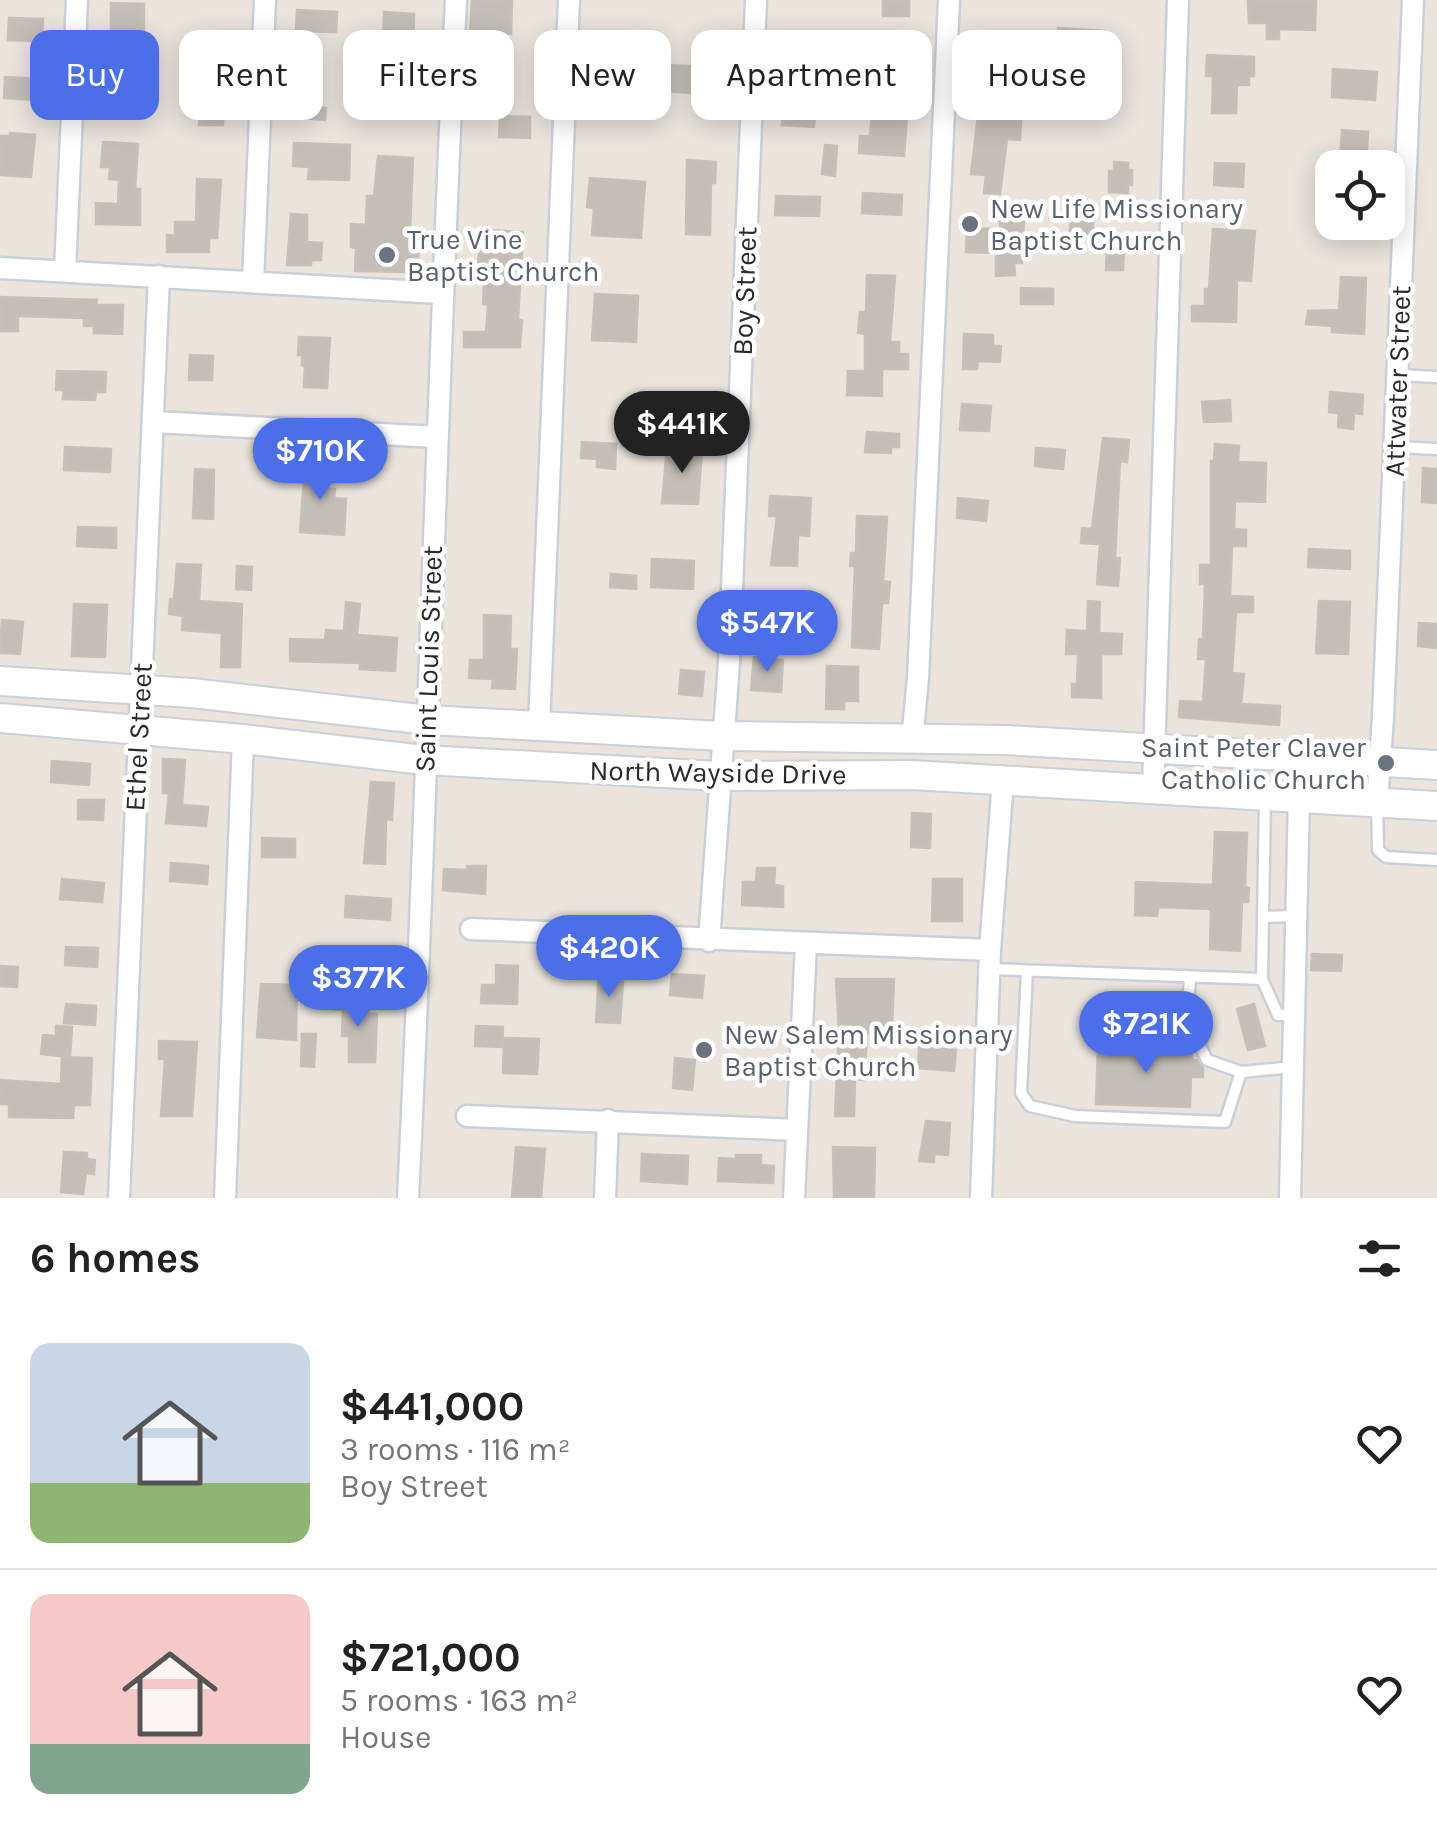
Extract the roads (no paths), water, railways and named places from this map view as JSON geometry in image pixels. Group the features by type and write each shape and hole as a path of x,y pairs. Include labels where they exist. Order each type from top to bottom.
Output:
{"main road":[{"name":"North Wayside Drive","path":"0,681 249,698 428,720 722,736 1005,740 1437,765"},
{"name":"North Wayside Drive","path":"0,718 243,739 424,760 719,776 912,775 1437,806"},
{"path":"1002,780 1005,740"}],"street":[{"path":"64,271 77,0"},
{"path":"253,282 265,0"},
{"name":"Saint Louis Street","path":"408,1198 422,921 441,293 456,0"},
{"path":"539,726 569,0"},
{"name":"Boy Street","path":"709,940 729,662 756,0"},
{"path":"912,741 949,0"},
{"path":"1152,789 1178,0"},
{"name":"Attwater Street","path":"1377,802 1413,0"},
{"path":"0,268 441,293"},
{"name":"Ethel Street","path":"119,1198 159,276"},
{"path":"154,422 436,437"},
{"path":"224,1198 243,739"},
{"path":"981,1198 1002,780"},
{"path":"1290,1198 1299,798"},
{"path":"471,929 806,943 990,960"},
{"path":"794,1198 806,943"},
{"path":"467,1116 797,1130"},
{"path":"605,1198 608,1120"}],"lane":[{"path":"1398,376 1437,377"},
{"path":"1394,447 1437,449"},
{"path":"1265,796 1262,979 1278,1015 1295,1015"},
{"path":"1377,802 1378,850 1386,857 1437,860"},
{"path":"1263,916 1298,916"},
{"path":"990,960 1027,971 1262,979"},
{"path":"1027,971 1022,1093 1030,1106 1076,1116 1225,1122 1241,1072"},
{"path":"1190,977 1187,1020 1208,1060 1241,1072 1294,1067"}],"place":[{"name":"New Life Missionary Baptist Church","path":"970,224"},
{"name":"True Vine Baptist Church","path":"387,255"},
{"name":"Saint Peter Claver Catholic Church","path":"1386,763"},
{"name":"New Salem Missionary Baptist Church","path":"704,1050"}]}
